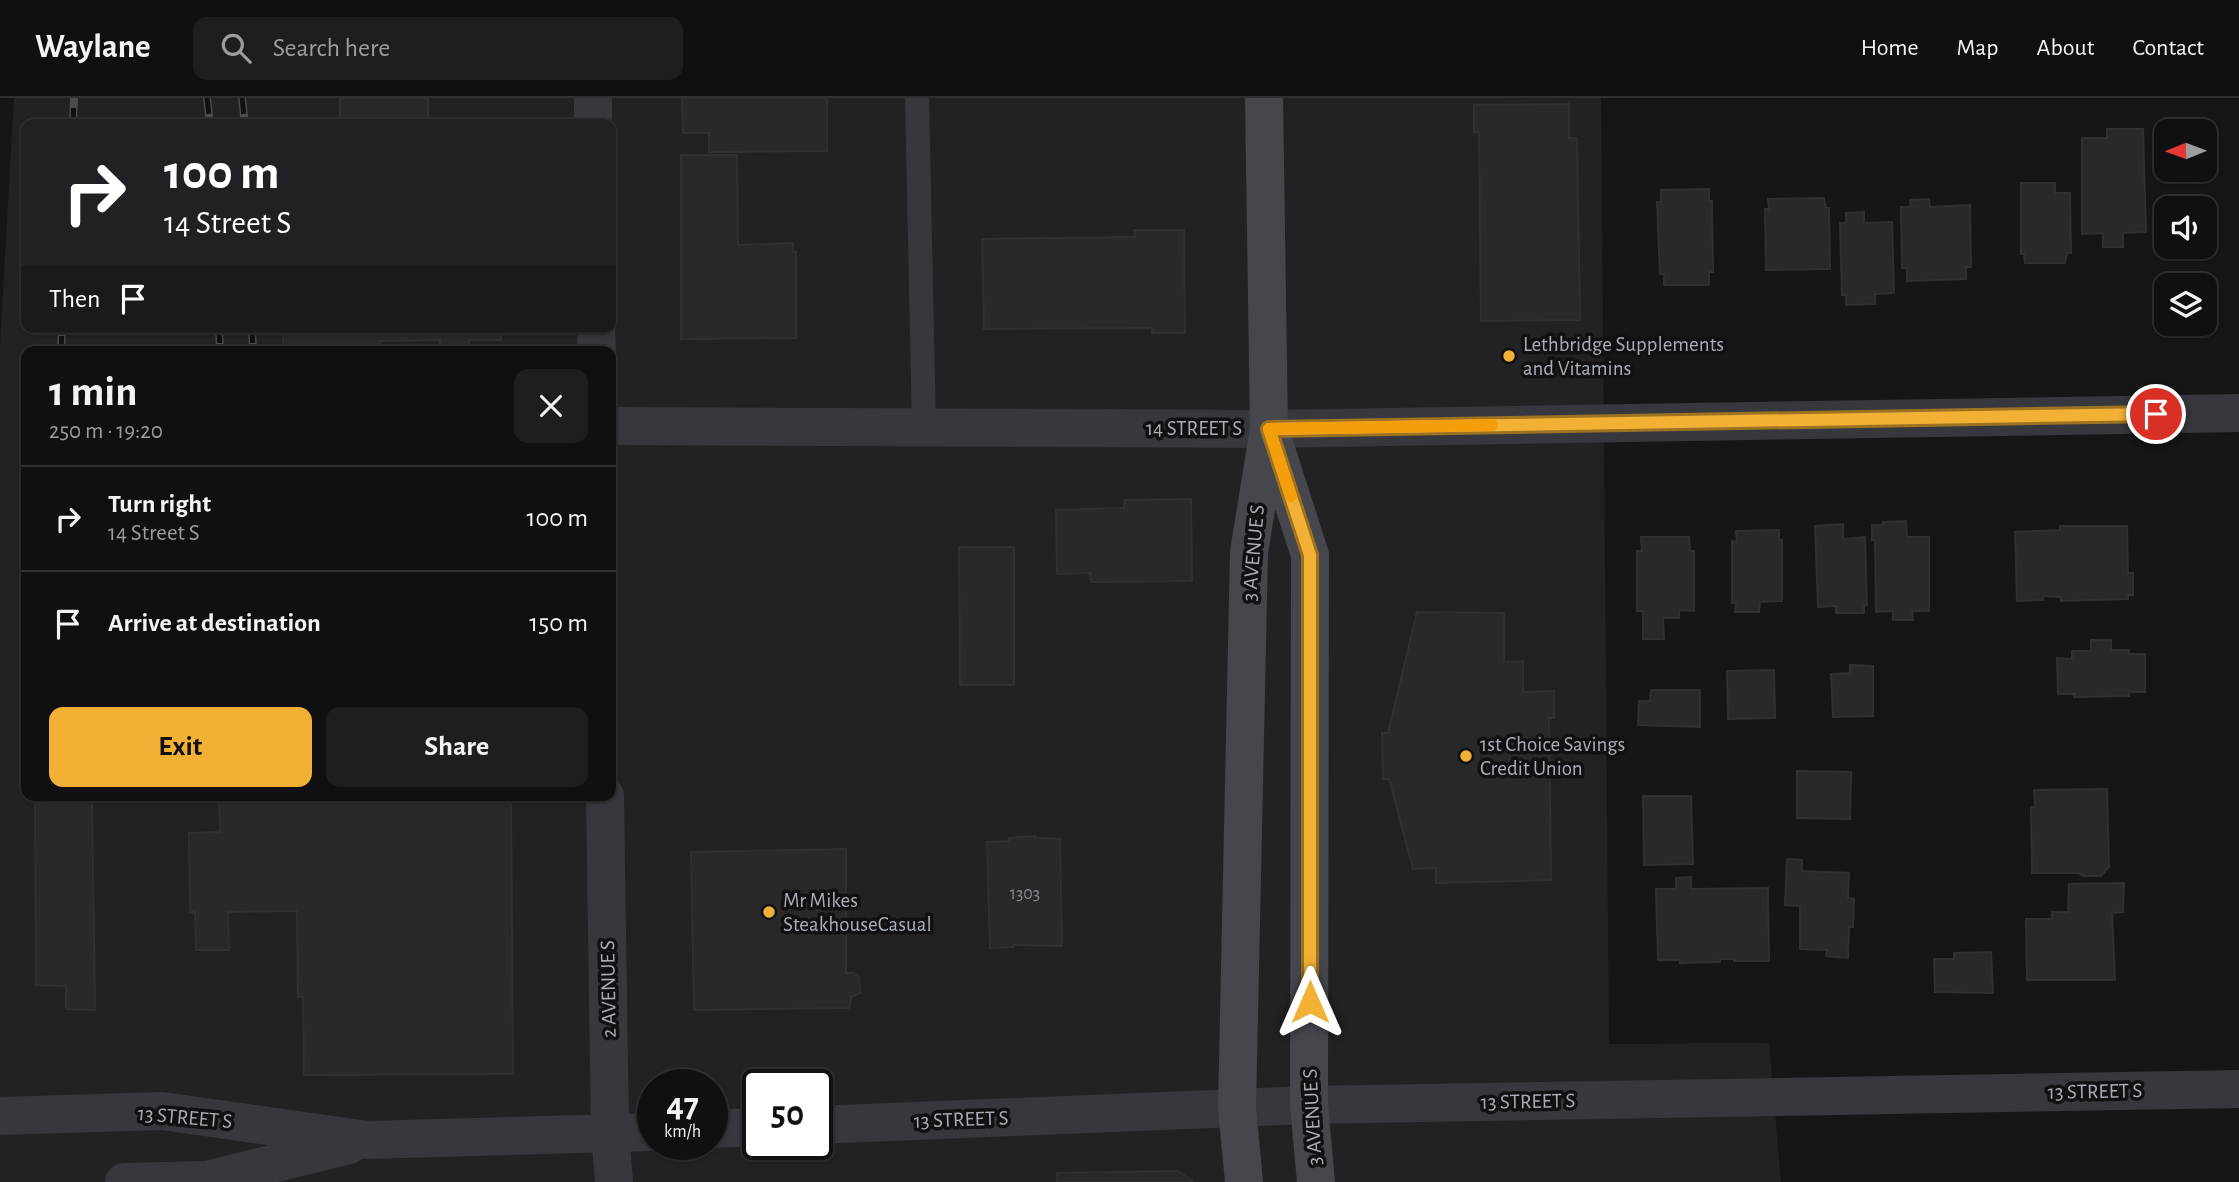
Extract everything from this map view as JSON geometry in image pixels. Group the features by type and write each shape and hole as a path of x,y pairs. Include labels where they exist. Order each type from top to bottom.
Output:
{"main road":[{"name":"3 AVENUE S","path":"1244,1182 1237,1108 1249,552 1269,429 1264,98"},
{"name":"3 AVENUE S","path":"1269,429 1310,555 1310,1105 1315,1182"}],"street":[{"path":"593,98 593,119"},
{"name":"14 STREET S","path":"616,426 1269,429 2239,413"},
{"name":"2 AVENUE S","path":"604,801 610,1133 614,1182"},
{"name":"13 STREET S","path":"833,1124 1310,1105 2239,1089"},
{"name":"13 STREET S","path":"0,1116 162,1111 368,1140 637,1132"},
{"name":"13 STREET S","path":"124,1182 207,1180 368,1140"}],"lane":[{"path":"916,98 923,427"}],"shaded area":[{"path":"14,98 1601,98 1609,1044 1769,1043 1781,1182 0,1182 0,345"}],"building":[{"path":"340,98 428,98 428,119 340,119"},
{"path":"682,98 827,98 827,151 709,152 709,133 683,133"},
{"path":"1569,104 1569,138 1577,138 1580,320 1481,321 1479,132 1474,132 1474,105"},
{"path":"2107,129 2143,129 2146,232 2123,233 2123,247 2103,247 2103,233 2082,234 2082,138 2107,138"},
{"path":"681,155 737,155 738,245 793,243 793,252 796,252 796,338 681,339"},
{"path":"2021,183 2055,183 2055,193 2070,193 2071,253 2067,253 2065,263 2025,263 2024,254 2021,254"},
{"path":"1709,189 1709,201 1712,201 1713,272 1709,272 1709,285 1664,285 1664,274 1660,274 1657,202 1661,202 1661,190"},
{"path":"1824,198 1826,208 1829,208 1830,269 1766,270 1765,209 1769,209 1768,199"},
{"path":"1929,199 1930,207 1970,205 1971,267 1966,267 1966,279 1907,281 1907,268 1902,268 1901,207 1911,207 1910,200"},
{"path":"1864,212 1864,223 1892,222 1894,293 1875,294 1875,304 1846,305 1846,295 1842,295 1840,223 1846,223 1846,213"},
{"path":"1134,230 1184,230 1185,333 1152,333 1152,328 984,329 982,239 1135,237"},
{"path":"283,333 501,333 501,340 469,340 469,346 440,346 440,340 380,341 380,346 283,346"},
{"path":"1191,499 1192,581 1091,582 1090,573 1057,574 1056,510 1124,508 1125,500"},
{"path":"1906,521 1907,537 1929,537 1929,611 1912,611 1913,620 1893,620 1893,611 1876,612 1875,540 1872,540 1872,525"},
{"path":"1843,524 1843,539 1865,537 1867,605 1864,605 1864,613 1836,613 1836,606 1818,607 1815,526"},
{"path":"2060,526 2127,526 2128,573 2133,573 2133,595 2128,595 2128,599 2061,601 2061,597 2043,596 2043,600 2017,601 2015,532 2060,530"},
{"path":"1779,530 1779,540 1782,540 1782,601 1760,602 1759,612 1735,612 1736,603 1732,603 1732,541 1737,542 1736,531"},
{"path":"1641,537 1689,537 1690,551 1694,551 1694,611 1679,610 1679,618 1663,618 1664,639 1643,639 1643,611 1637,611 1637,551 1642,551"},
{"path":"959,547 1014,547 1014,685 960,685"},
{"name":"1st Choice Savings Credit Union","path":"1417,612 1504,613 1504,662 1523,661 1523,692 1554,691 1554,718 1549,718 1551,880 1436,883 1436,868 1413,869 1389,779 1383,779 1382,733 1388,733"},
{"path":"2091,640 2111,640 2111,650 2129,650 2129,654 2145,654 2145,692 2129,692 2129,696 2074,697 2074,694 2058,694 2057,658 2072,659 2072,651 2091,651"},
{"path":"1850,665 1873,666 1873,716 1833,717 1831,674 1850,673"},
{"path":"1774,670 1775,718 1728,719 1727,671"},
{"path":"1651,690 1700,690 1700,727 1638,725 1639,701 1650,701"},
{"path":"1797,771 1851,772 1850,819 1797,818"},
{"path":"2107,789 2109,867 2101,876 2032,873 2031,807 2035,807 2034,790"},
{"path":"1643,796 1691,796 1693,864 1644,865"},
{"path":"219,801 511,801 513,1074 304,1075 303,997 298,997 297,911 228,912 229,950 196,950 195,912 190,912 189,833 220,832"},
{"path":"92,802 95,1010 66,1009 66,986 36,985 35,803"},
{"path":"1035,836 1060,839 1062,946 1013,945 990,948 987,842"},
{"name":"Mr Mikes SteakhouseCasual","path":"846,849 846,973 859,977 860,993 851,997 849,1008 694,1010 691,852"},
{"path":"1787,859 1802,860 1802,871 1849,873 1848,898 1854,899 1853,927 1849,927 1848,958 1826,956 1827,950 1800,949 1800,906 1785,905"},
{"path":"1691,877 1691,889 1768,888 1769,961 1720,959 1720,962 1680,963 1680,960 1658,960 1656,889 1676,889 1676,878"},
{"path":"2124,883 2123,912 2112,913 2115,980 2027,980 2026,919 2052,919 2052,912 2068,912 2069,884"},
{"path":"1991,952 1993,993 1935,992 1934,959 1954,959 1954,953"},
{"path":"1178,1171 1193,1182 1057,1182 1057,1173"}],"railway":[{"path":"73,119 74,98"},
{"path":"207,98 209,119"},
{"path":"242,98 244,119"},
{"path":"61,346 62,333"},
{"path":"219,333 220,346"},
{"path":"252,333 253,346"}],"slow traffic":[{"path":"1291,496 1269,429 1492,425"}],"place":[{"name":"Lethbridge Supplements and Vitamins","path":"1509,356"},
{"name":"1st Choice Savings Credit Union","path":"1466,756"},
{"name":"Mr Mikes SteakhouseCasual","path":"769,912"}],"route":[{"path":"1310,1002 1310,555 1269,429 2156,414"}]}
